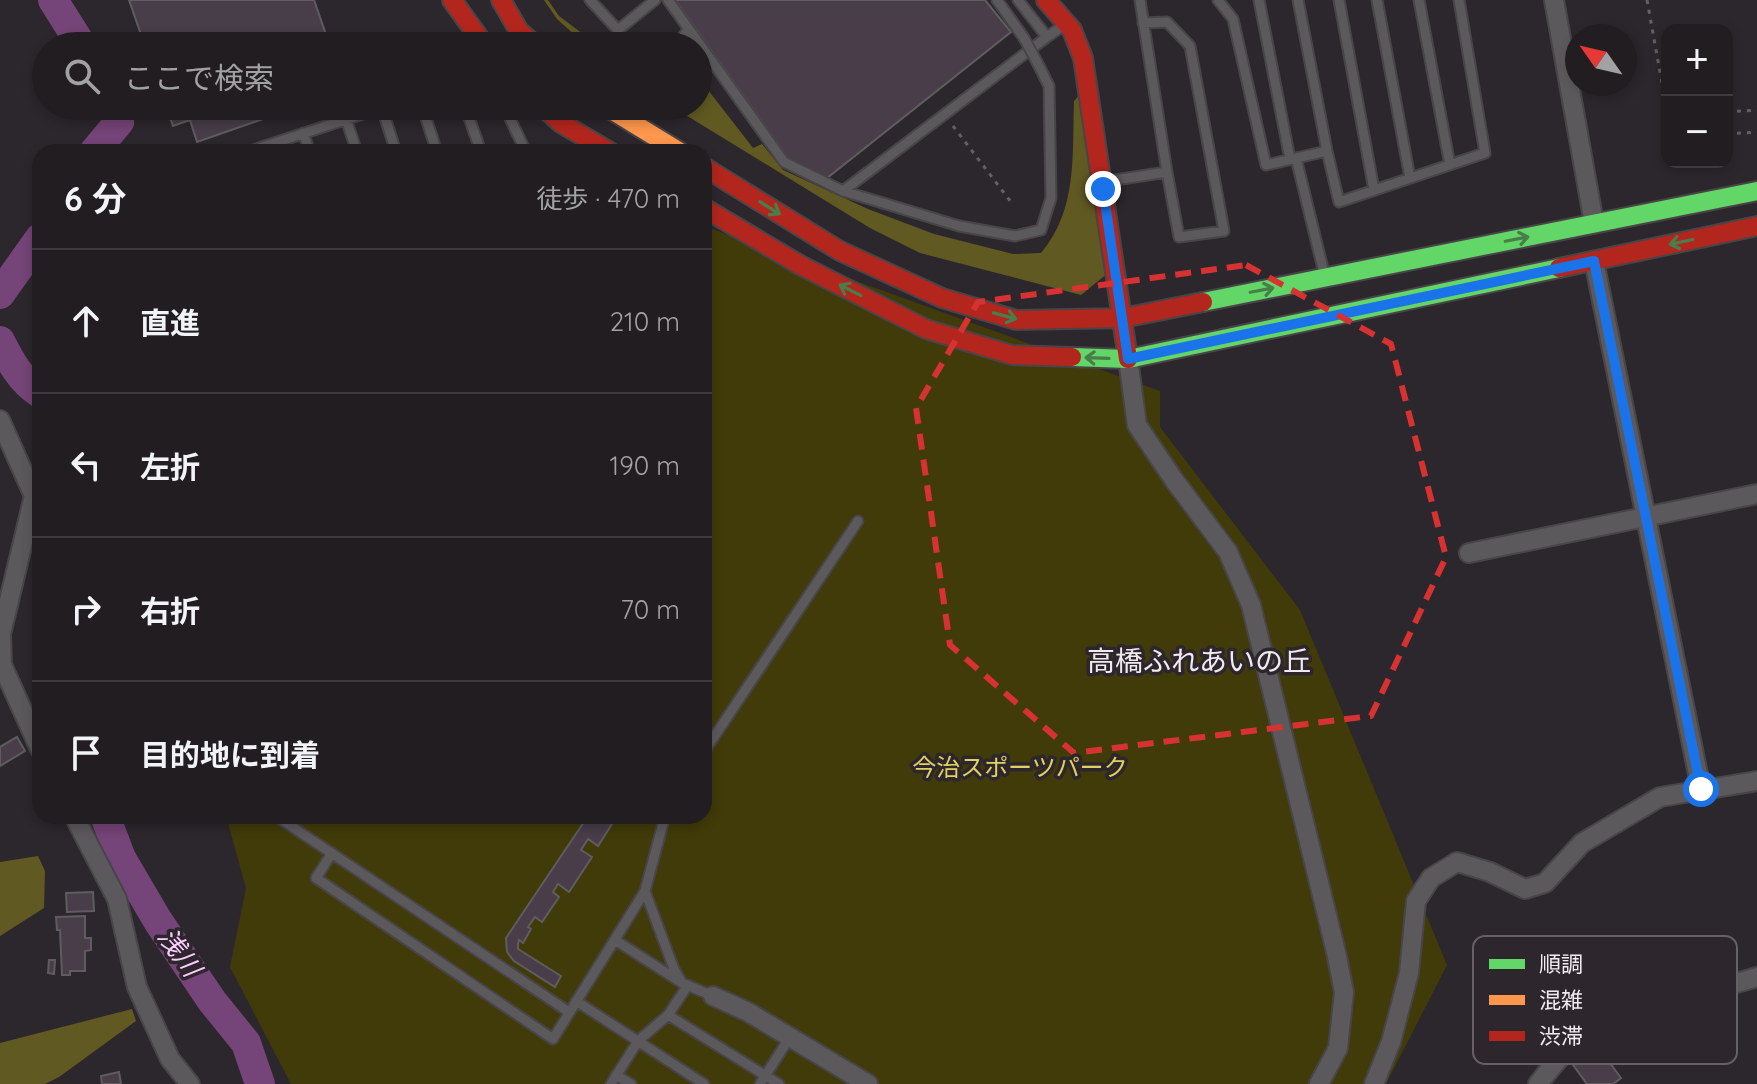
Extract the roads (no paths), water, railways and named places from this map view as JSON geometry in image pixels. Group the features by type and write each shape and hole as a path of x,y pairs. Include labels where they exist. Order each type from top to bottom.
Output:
{"street":[{"path":"452,0 475,32"},
{"path":"501,0 520,32"},
{"path":"1046,0 1072,30 1083,58 1137,425 1228,552 1251,605 1344,992 1338,1048 1319,1084"},
{"path":"1554,0 1594,223"},
{"path":"558,120 592,144"},
{"path":"642,120 671,144"},
{"path":"712,172 840,251 942,298 1016,320 1123,318 1757,191"},
{"path":"712,213 800,265 926,329 1012,355 1128,359 1757,226"},
{"path":"1594,261 1701,789"},
{"path":"0,420 32,492"},
{"path":"1469,553 1757,494"},
{"path":"32,504 1,634 2,665 32,731"},
{"path":"1374,1084 1391,1042 1409,973 1416,901 1431,878 1457,862 1490,872 1525,889 1545,883 1582,843 1660,797 1757,781"},
{"path":"78,824 117,899 137,987 170,1059 190,1084"},
{"path":"1737,982 1757,977"},
{"path":"713,996 748,1012 868,1084"},
{"path":"1538,1084 1554,1064"}],"lane":[{"path":"590,0 618,30 655,0"},
{"path":"668,0 690,32"},
{"path":"712,62 784,162 843,191 959,226 1015,236 1041,230 1051,198 1049,86 1024,38 997,0"},
{"path":"1018,0 1047,37"},
{"path":"1140,0 1143,23 1167,172 1179,237 1224,231 1190,46 1167,22 1143,23"},
{"path":"1218,0 1233,19 1266,165 1327,151"},
{"path":"1259,0 1293,158 1325,277"},
{"path":"1298,0 1339,202 1485,153 1459,0"},
{"path":"1339,0 1374,190"},
{"path":"1377,0 1410,178"},
{"path":"1419,0 1450,165"},
{"path":"843,191 1067,24"},
{"path":"276,144 343,120"},
{"path":"346,120 354,144"},
{"path":"387,120 394,144"},
{"path":"427,120 434,144"},
{"path":"470,120 478,144"},
{"path":"511,120 522,144"},
{"path":"303,133 307,144"},
{"path":"1102,182 1167,172"},
{"path":"712,740 858,521"},
{"path":"288,824 569,1012"},
{"path":"332,853 316,878 553,1039 645,891 663,824"},
{"path":"645,891 674,969 685,984"},
{"path":"615,940 685,984 713,996"},
{"path":"631,1084 613,1079 638,1041 668,1015 685,984"},
{"path":"576,1001 704,1084"},
{"path":"668,1015 763,1080 779,1084"},
{"path":"763,1080 790,1037"}],"waterway":[{"name":"浅川","path":"53,0 73,32"},
{"name":"浅川","path":"101,144 118,120"},
{"name":"浅川","path":"0,294 32,249"},
{"name":"浅川","path":"0,341 12,363 32,387"},
{"name":"浅川","path":"108,824 121,858 158,921 212,1001 246,1043 260,1084"}],"district":[{"name":"高橋ふれあいの丘","path":"1199,660"}],"park label":[{"name":"今治スポーツパーク","path":"1020,767"}]}
